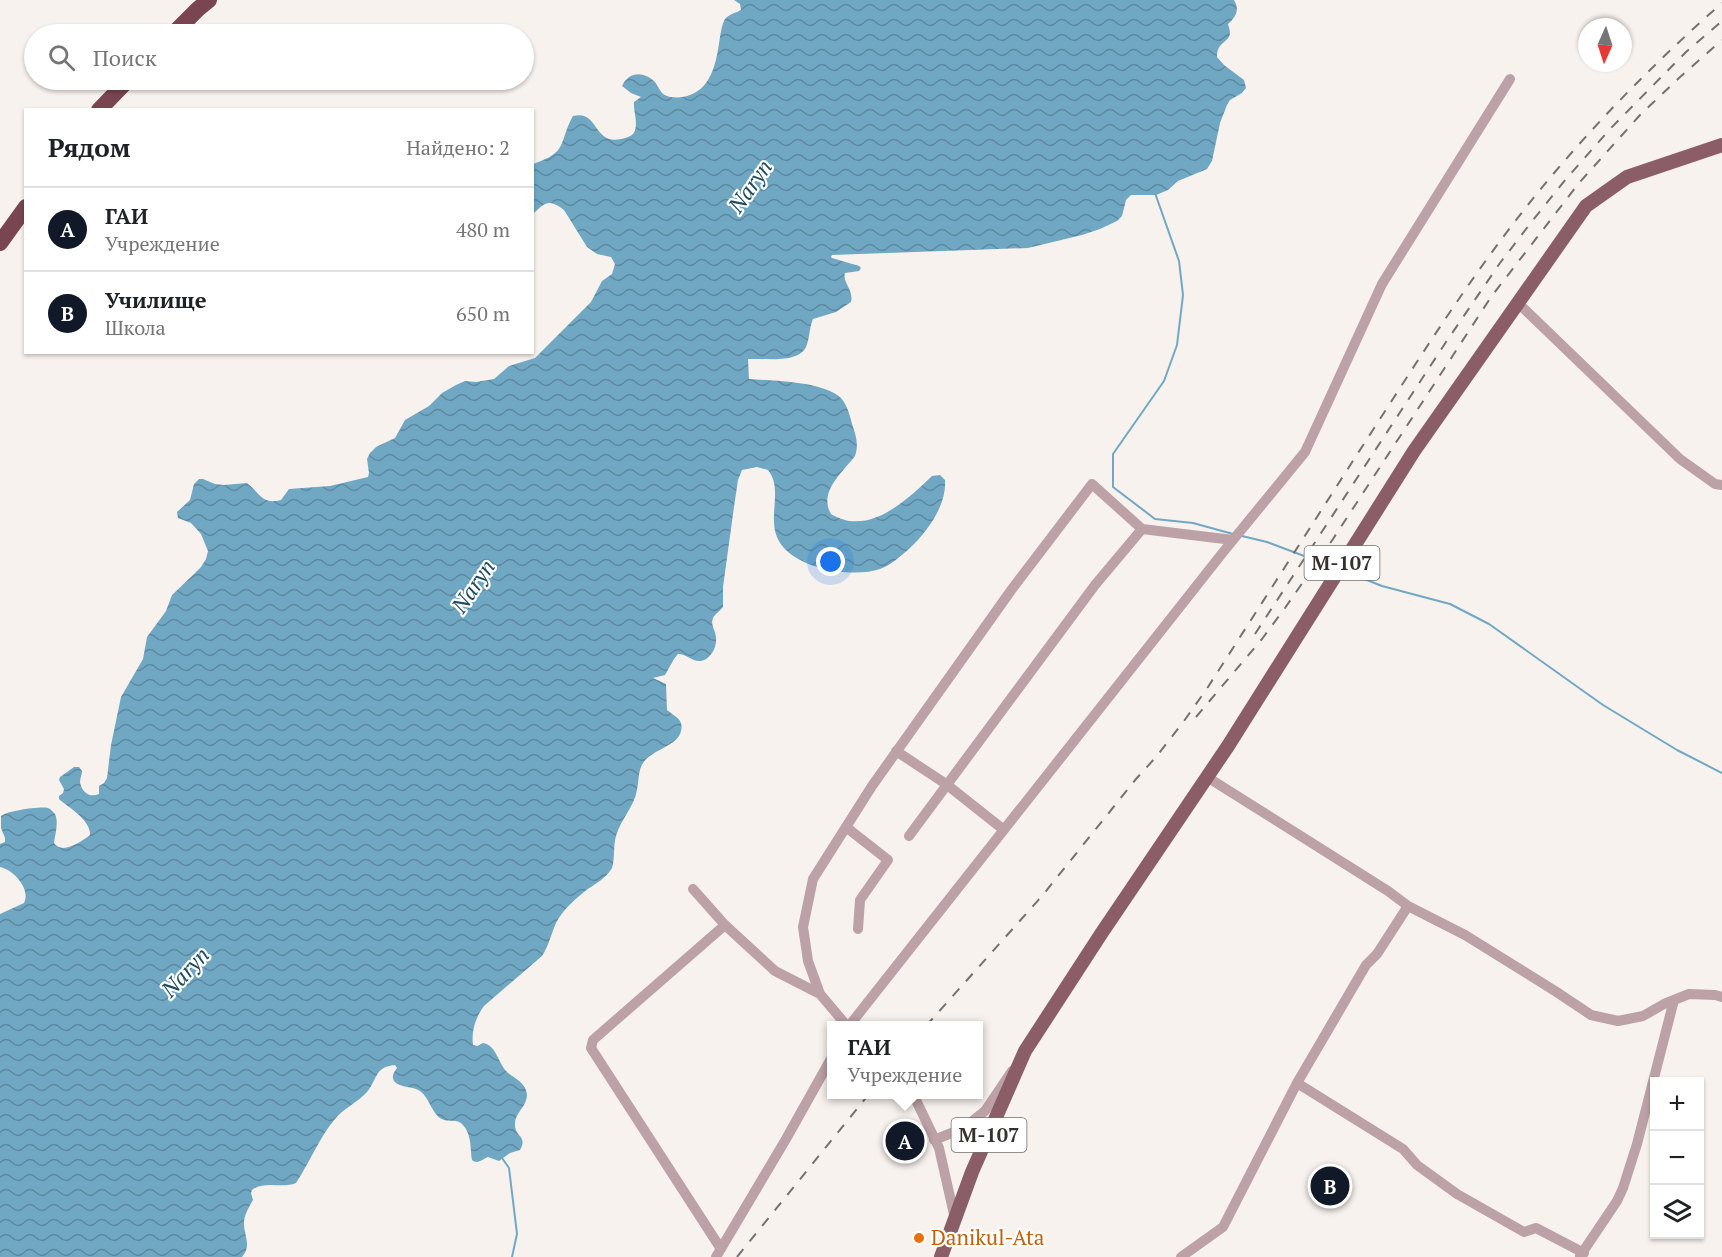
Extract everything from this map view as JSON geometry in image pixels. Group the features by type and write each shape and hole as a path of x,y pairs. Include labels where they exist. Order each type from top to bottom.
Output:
{"highway":[{"path":"183,24 209,0"},
{"path":"101,108 118,90"},
{"path":"0,243 24,210"}],"main road":[{"name":"М-107","path":"941,1257 972,1172 1025,1051 1207,777 1414,451 1586,206 1627,177 1722,145"}],"street":[{"path":"852,1021 1305,452 1382,284 1510,79"},
{"path":"1518,303 1680,459 1718,485 1722,494"},
{"path":"844,1021 820,993 808,961 803,927 813,879 896,751 1092,484 1142,529 1233,540"},
{"path":"909,836 1095,585 1142,529"},
{"path":"896,751 946,784 1004,830"},
{"path":"1207,777 1408,906 1465,935 1591,1015 1618,1021 1643,1016 1689,994 1715,994 1722,997"},
{"path":"846,827 888,860 860,900 858,930"},
{"path":"693,889 725,925 775,971 820,993"},
{"path":"1181,1257 1223,1227 1297,1083 1366,965 1377,954 1408,906"},
{"path":"725,925 592,1040 591,1047 718,1253 786,1139 827,1064"},
{"path":"1297,1083 1403,1149 1417,1165 1457,1194 1524,1232 1536,1228 1581,1255 1617,1201 1623,1188 1637,1144 1674,1000"},
{"path":"934,1140 964,1128 985,1111 1025,1051"},
{"path":"915,1099 939,1148 955,1219"}],"water":[{"name":"Naryn","path":"734,0 1234,0 1237,7 1233,19 1228,24 1230,34 1219,48 1217,57 1244,80 1246,88 1227,105 1220,123 1212,161 1207,169 1178,181 1168,190 1156,195 1131,195 1126,200 1122,216 1117,221 1082,235 1028,248 832,255 832,258 861,268 859,271 845,273 851,302 836,312 813,319 806,347 796,356 780,359 748,359 749,379 784,381 822,388 833,392 845,404 855,432 857,448 855,456 830,490 828,506 831,514 845,520 872,519 898,505 932,476 940,475 945,480 943,499 935,517 923,534 892,563 868,572 838,571 807,563 784,548 775,529 775,494 772,477 768,470 757,467 742,470 734,507 723,587 723,607 712,621 716,638 714,649 708,658 701,661 678,654 665,675 653,678 666,684 667,710 681,724 679,736 652,755 641,766 635,796 616,836 612,868 565,910 556,923 542,956 484,1006 475,1024 473,1045 483,1043 491,1047 506,1071 522,1084 526,1091 525,1103 515,1121 517,1132 523,1142 520,1150 510,1153 499,1161 488,1157 478,1162 472,1160 469,1137 462,1124 440,1118 420,1091 399,1085 394,1081 393,1076 397,1068 395,1065 388,1066 377,1074 363,1096 335,1119 296,1183 268,1185 252,1190 253,1200 244,1220 247,1249 242,1257 0,1257 0,914 24,903 26,898 23,886 16,876 0,867 0,844 5,842 1,828 1,816 24,809 49,808 55,814 57,821 54,843 62,848 72,846 90,835 83,819 59,799 64,789 59,780 74,767 79,767 82,771 80,782 85,792 90,795 99,794 99,786 107,778 121,697 143,659 147,637 166,611 172,595 201,567 206,559 208,551 201,534 191,523 178,518 177,512 190,500 194,484 199,479 224,485 247,483 265,499 275,501 281,500 289,489 330,486 368,477 367,459 370,453 376,447 395,438 405,420 429,406 442,393 465,381 494,379 509,366 535,358 591,302 602,281 612,274 615,264 611,257 597,254 587,247 564,210 559,206 547,203 534,213 534,164 558,151 573,116 582,115 588,118 607,138 614,140 627,138 632,134 636,123 634,102 641,97 622,86 633,75 642,74 651,78 663,94 669,97 684,97 698,91 709,79 712,71 725,19 741,10 740,4"}],"waterway":[{"path":"1155,193 1179,261 1183,295 1177,345 1164,381 1113,454 1113,487 1155,519 1193,523 1233,534"},
{"path":"1242,536 1267,542 1336,568"},
{"path":"1344,571 1382,586 1450,604 1489,624 1603,705 1677,750 1722,773"},
{"path":"502,1158 509,1168 517,1234 512,1257"}],"railway":[{"path":"930,1021 1042,896 1184,721 1433,337 1513,224 1612,108 1722,3"},
{"path":"1255,634 1500,263 1566,179 1610,129 1686,52 1722,21"},
{"path":"1196,717 1285,608 1333,539 1491,297 1579,183 1640,115 1722,40"},
{"path":"737,1257 865,1099"}],"place":[{"name":"ГАИ","path":"905,1141"},
{"name":"Училище","path":"1330,1186"},
{"name":"Danikul-Ata","path":"919,1238"}]}
